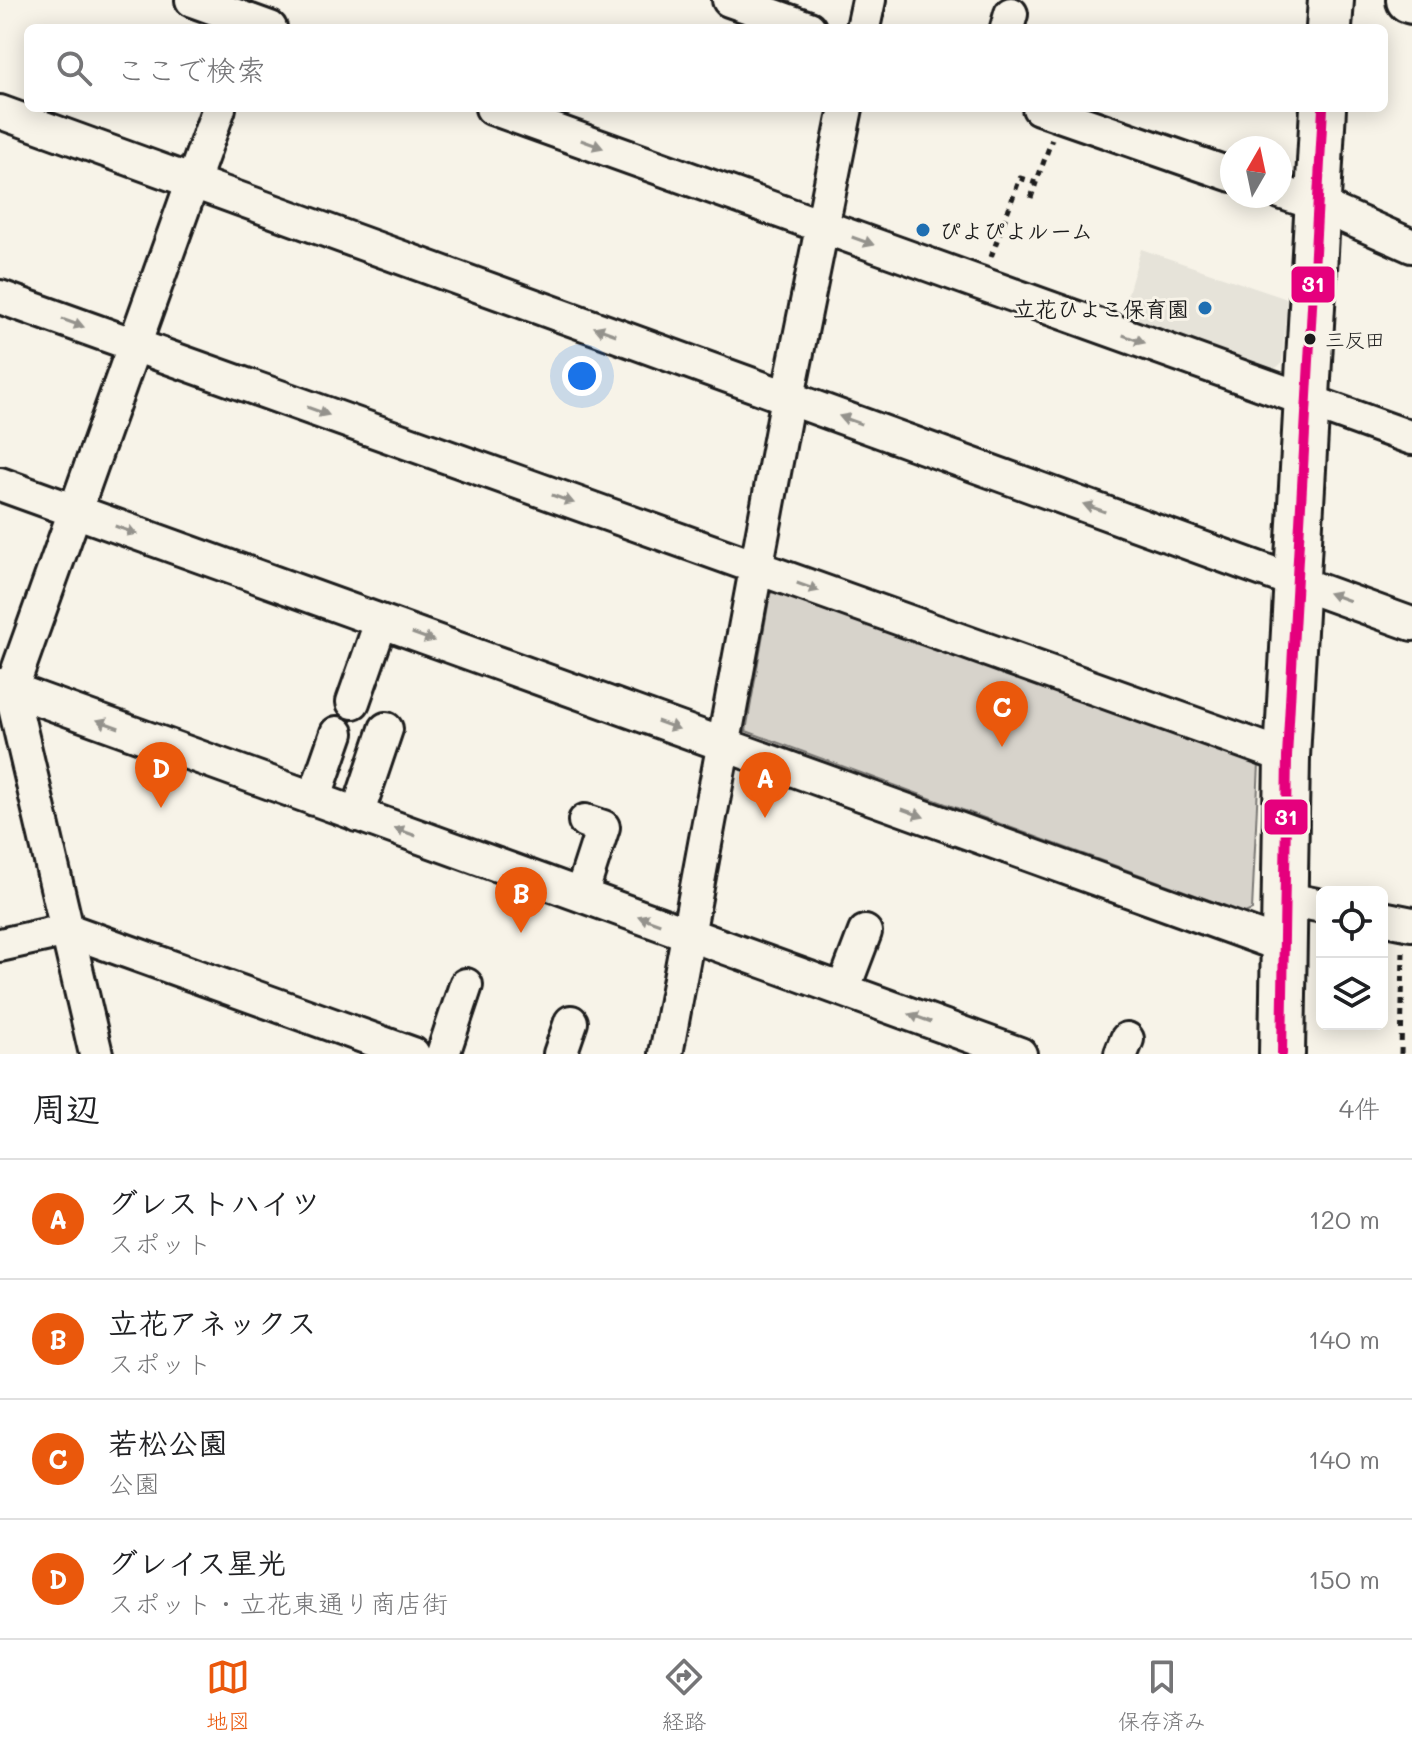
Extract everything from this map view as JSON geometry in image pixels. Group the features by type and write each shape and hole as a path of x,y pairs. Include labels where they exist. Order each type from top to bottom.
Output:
{"street":[{"path":"192,0 256,19"},
{"path":"729,0 798,24"},
{"path":"864,24 869,0"},
{"path":"1329,24 1331,0"},
{"path":"0,112 1412,624"},
{"path":"96,1054 68,930 4,690 76,512 218,112"},
{"path":"503,112 1412,438"},
{"path":"666,1054 755,568 845,112"},
{"path":"1049,112 1220,171"},
{"path":"1282,1054 1283,946 1303,902 1287,757 1306,400 1300,199 1322,112"},
{"path":"1300,199 1412,246"},
{"path":"0,297 1287,757"},
{"path":"0,484 1283,946"},
{"path":"353,702 381,622"},
{"path":"4,690 581,895 1003,1051"},
{"path":"357,815 386,729"},
{"path":"314,799 337,733"},
{"path":"581,895 603,827 585,821"},
{"path":"0,945 68,930 350,1043 413,1054"},
{"path":"843,990 865,932"},
{"path":"443,1054 466,985"},
{"path":"560,1054 571,1022"}],"path":[{"path":"1031,198 1049,112"},
{"path":"981,285 1020,178 1036,183"},
{"path":"1399,921 1401,1054"}],"shaded area":[{"name":"立花ひよこ保育園","path":"1141,249 1287,299 1282,363 1271,372 1121,317"},
{"path":"779,587 1259,763 1252,910 1245,913 746,731 770,594"}],"transit line":[{"name":"31","path":"1282,1054 1287,757 1323,112"}],"place":[{"name":"ぴよぴよルーム","path":"923,230"},
{"name":"立花ひよこ保育園","path":"1205,308"},
{"name":"三反田","path":"1310,339"},
{"name":"若松公園","path":"1002,747"},
{"name":"グレイス星光","path":"161,808"},
{"name":"グレストハイツ","path":"765,818"},
{"name":"立花アネックス","path":"521,933"}]}
